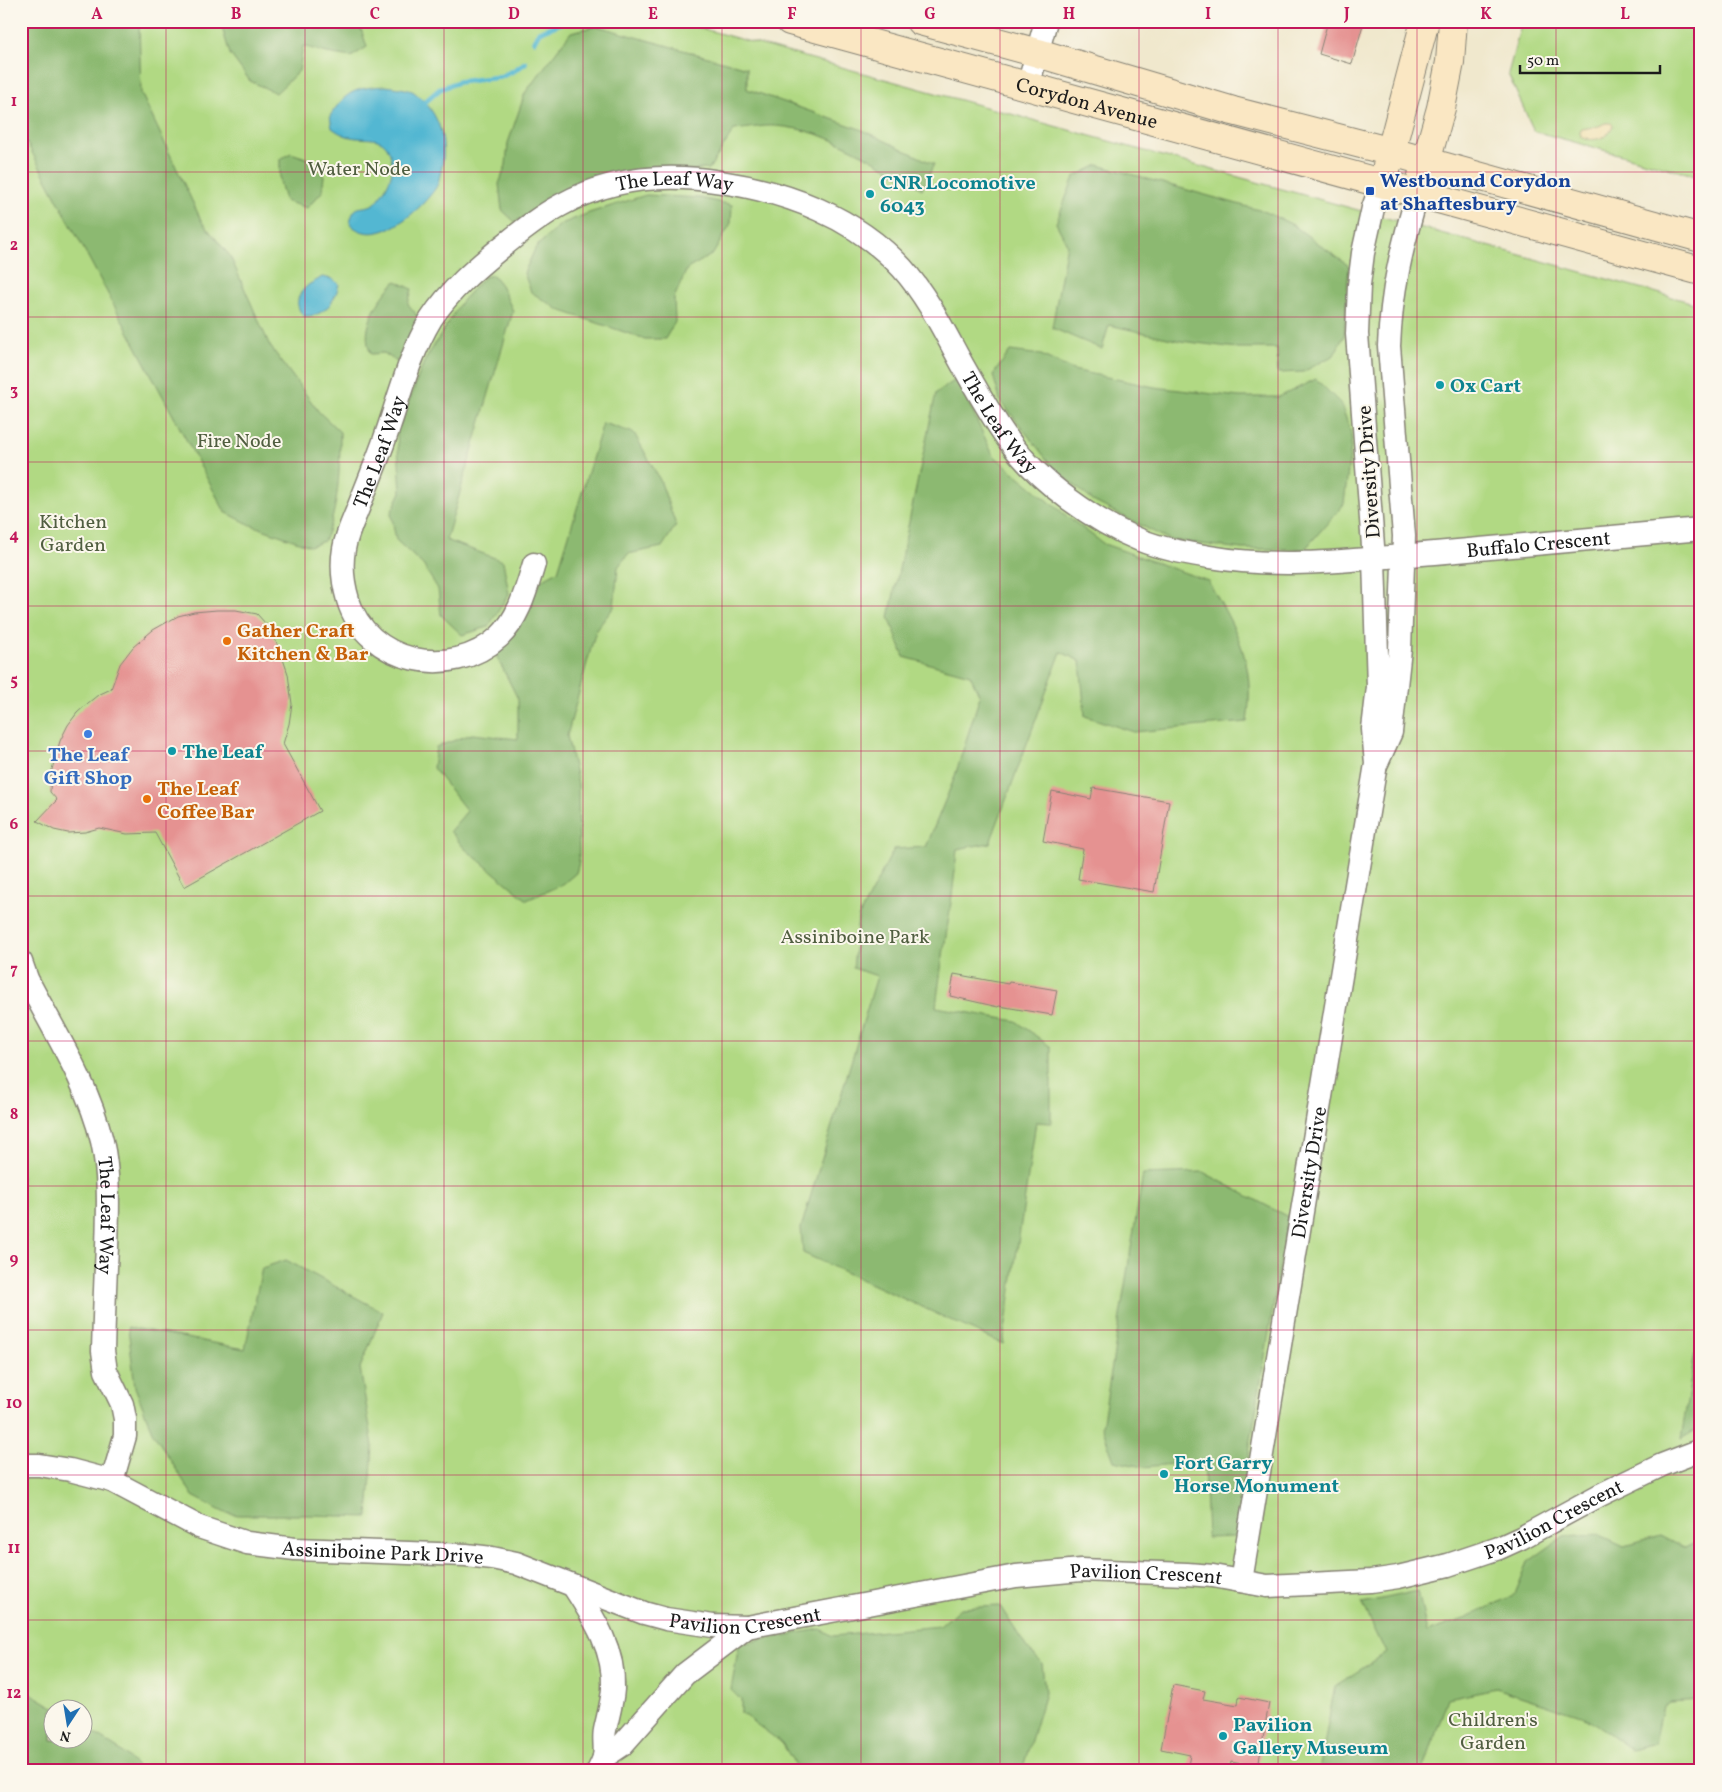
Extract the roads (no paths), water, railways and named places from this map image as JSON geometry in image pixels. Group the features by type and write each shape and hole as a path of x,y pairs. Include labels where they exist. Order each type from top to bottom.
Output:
{"main road":[{"name":"Corydon Avenue","path":"790,21 1701,271"},
{"name":"Corydon Avenue","path":"920,21 1038,53 1233,111 1392,152 1701,238"},
{"path":"1382,183 1392,152 1425,21"},
{"path":"1418,193 1441,108 1450,62 1453,21"}],"street":[{"path":"1028,86 1046,21"},
{"name":"The Leaf Way","path":"534,564 521,606 512,622 499,637 484,648 465,657 447,662 413,659 379,645 364,631 355,618 347,599 342,575 345,543 383,444 410,365 431,320 448,297 481,264 530,224 548,212 571,199 598,189 647,178 707,180 766,190 827,213 877,244 918,287 975,388 1012,446 1047,481 1071,500 1109,524 1141,540 1192,554 1227,560 1286,564 1374,559"},
{"name":"Diversity Drive","path":"1241,1581 1376,764 1373,729 1378,687 1374,559 1357,334 1363,252 1372,208 1382,183"},
{"name":"Diversity Drive","path":"1376,764 1391,732 1400,649 1404,536 1389,346 1390,317 1394,284 1418,193"},
{"name":"Buffalo Crescent","path":"1374,559 1701,529"},
{"name":"The Leaf Way","path":"21,962 30,985 77,1073 96,1124 105,1158 108,1195 103,1351 106,1371 122,1404 125,1419 125,1436 112,1481"},
{"name":"Pavilion Crescent","path":"574,1587 644,1613 666,1619 713,1626 747,1627 1016,1576 1081,1570 1188,1574 1267,1586 1371,1580 1424,1572 1499,1548 1662,1465 1701,1450"},
{"name":"Assiniboine Park Drive","path":"21,1465 39,1465 70,1470 112,1481 199,1526 248,1543 295,1549 466,1555 492,1558 540,1571 574,1587"},
{"path":"574,1587 595,1620 604,1639 612,1670 613,1688 604,1733 601,1764"},
{"path":"601,1764 622,1745 685,1674 747,1627"}],"water":[{"path":"385,86 402,88 413,92 428,106 438,124 443,144 443,154 438,184 428,198 419,208 396,225 372,233 360,231 350,224 356,209 375,203 386,188 392,171 389,152 380,141 350,137 338,132 332,128 330,116 336,107 353,92"},
{"path":"322,277 332,279 339,284 335,297 323,311 311,316 304,316 298,306 298,298 307,286"}],"waterway":[{"path":"534,41 539,32 561,23"},
{"path":"425,102 440,89 458,82 500,77 525,63"}],"place":[{"name":"Westbound Corydon at Shaftesbury","path":"1370,191"},
{"name":"CNR Locomotive 6043","path":"870,194"},
{"name":"Ox Cart","path":"1440,385"},
{"name":"Gather Craft Kitchen & Bar","path":"227,641"},
{"name":"The Leaf Gift Shop","path":"88,734"},
{"name":"The Leaf","path":"172,751"},
{"name":"The Leaf Coffee Bar","path":"147,799"},
{"name":"Fort Garry Horse Monument","path":"1164,1474"},
{"name":"Pavilion Gallery Museum","path":"1223,1736"}],"park label":[{"name":"Water Node","path":"359,168"},
{"name":"Fire Node","path":"239,440"},
{"name":"Kitchen Garden","path":"73,532"},
{"name":"Assiniboine Park","path":"855,936"},
{"name":"Children's Garden","path":"1493,1730"}]}
